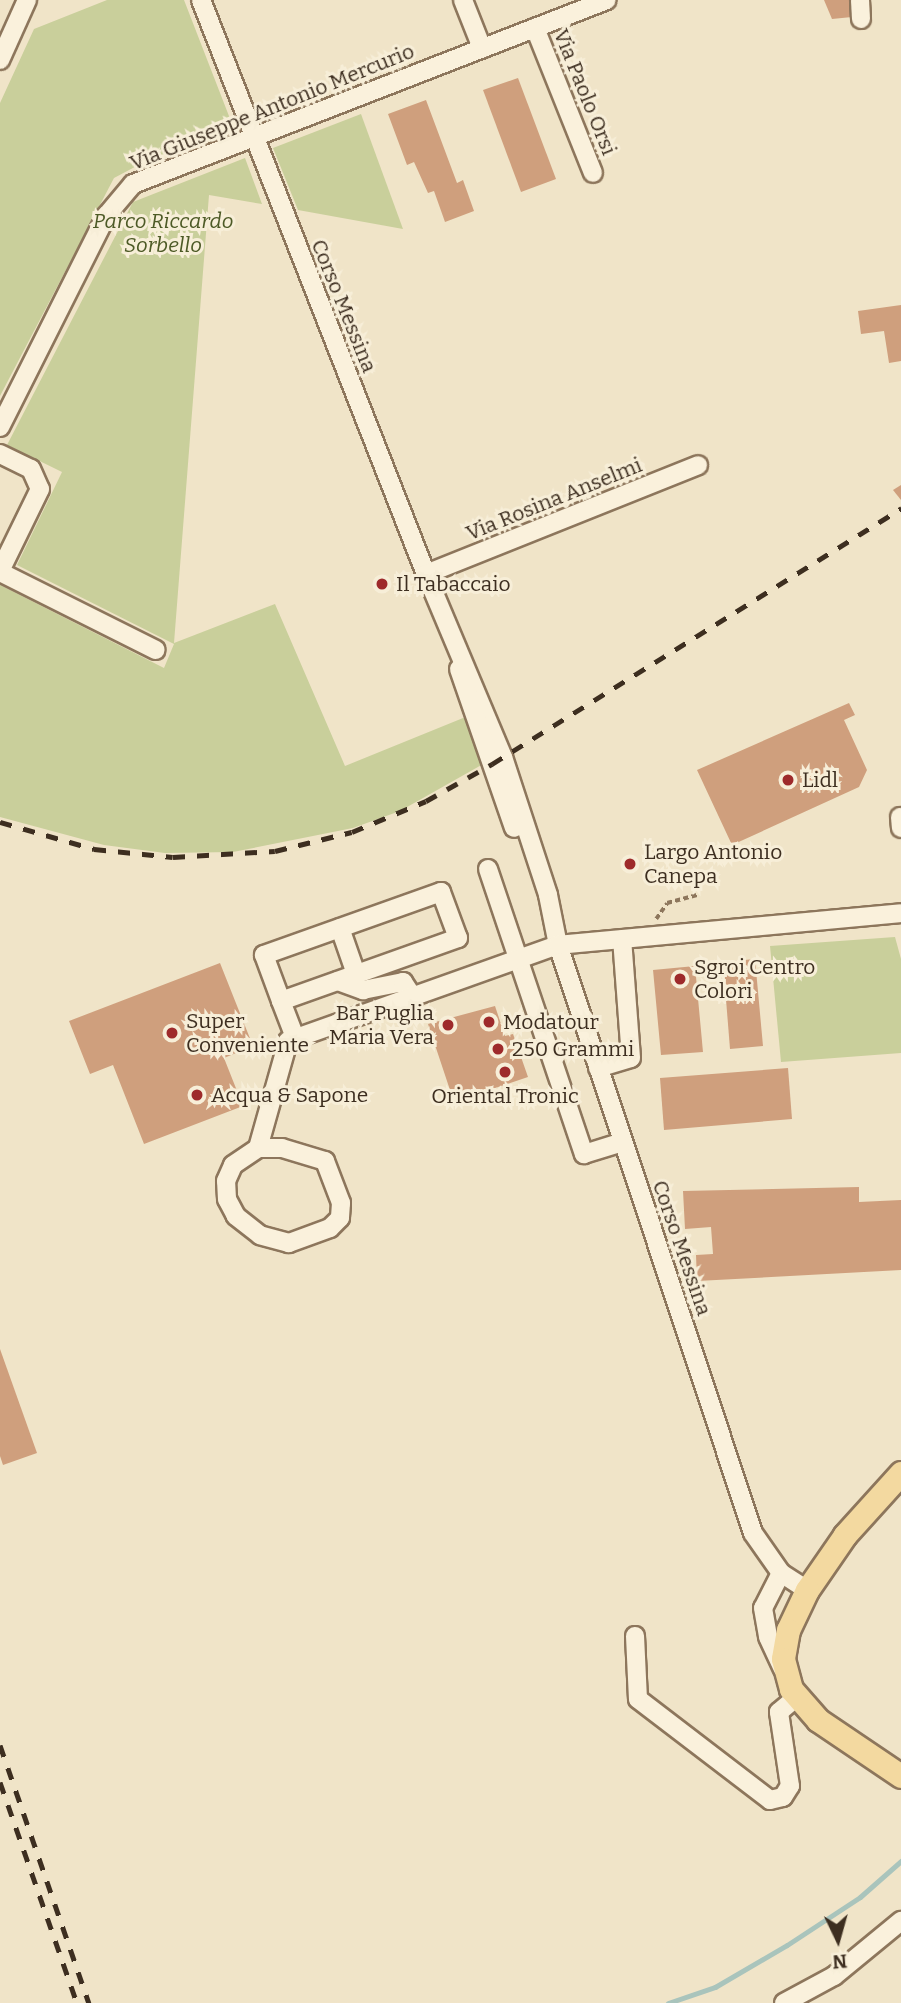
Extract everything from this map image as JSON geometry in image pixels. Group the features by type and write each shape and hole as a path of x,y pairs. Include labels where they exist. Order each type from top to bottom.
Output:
{"main road":[{"path":"900,1775 818,1720 797,1697 785,1672 788,1630 807,1590 845,1535 901,1473"}],"street":[{"path":"0,60 27,0"},
{"name":"Corso Messina","path":"201,0 426,574 503,757 548,895 557,938 598,1069 753,1532 781,1573"},
{"path":"463,0 482,48"},
{"name":"Via Giuseppe Antonio Mercurio","path":"0,427 113,204 147,176 253,138 607,0"},
{"path":"860,0 861,19"},
{"name":"Via Paolo Orsi","path":"535,28 593,173"},
{"path":"0,454 31,469 40,489 0,571 156,650"},
{"name":"Via Rosina Anselmi","path":"426,574 698,465"},
{"path":"488,869 584,1154 622,1142"},
{"path":"281,1001 458,938 441,892 264,956 281,1001 295,1038"},
{"path":"258,1148 282,1148 325,1161 341,1203 340,1218 330,1228 289,1243 260,1235 236,1216 227,1199 226,1181 233,1165 258,1148 288,1041 519,961 557,938 622,939 901,913"},
{"path":"340,928 356,974"},
{"path":"598,1069 631,1058 622,939"},
{"path":"338,981 363,990 403,982 414,999"},
{"path":"785,1672 768,1637 763,1608 781,1573 807,1590"},
{"path":"635,1636 638,1699 770,1800 783,1797 790,1786 779,1712 797,1697"},
{"path":"784,2003 834,1976 901,1921"}],"path":[{"path":"647,922 657,918 667,903 696,895"}],"green space":[{"path":"107,0 184,0 234,129 148,160 114,178 0,396 0,103 34,29"},
{"path":"361,114 403,229 298,210 273,148"},
{"name":"Parco Riccardo Sorbello","path":"245,158 262,204 209,195 174,643 275,604 345,766 468,716 485,763 400,811 353,828 233,852 165,853 104,845 0,817 0,585 164,668 174,644 17,565 62,472 7,445 133,202"},
{"path":"895,937 901,959 901,1053 781,1062 770,946"}],"building":[{"path":"824,0 851,0 852,17 832,19"},
{"path":"518,78 556,179 521,192 483,90"},
{"path":"426,100 457,183 463,180 474,211 445,222 434,191 428,193 414,162 407,165 388,114"},
{"path":"901,305 901,361 889,363 884,331 861,334 858,311"},
{"path":"901,485 901,500 893,490"},
{"path":"849,703 855,715 844,720 867,770 859,787 732,845 697,770"},
{"path":"755,959 763,1046 730,1049 723,962"},
{"path":"220,963 253,1046 224,1058 243,1106 144,1144 113,1065 90,1074 69,1021"},
{"path":"695,966 703,1052 661,1055 653,970"},
{"path":"495,1006 505,1036 513,1034 528,1077 454,1102 428,1024"},
{"path":"788,1068 792,1119 664,1130 660,1078"},
{"path":"859,1187 859,1202 901,1200 901,1270 697,1281 696,1255 713,1254 711,1227 685,1229 683,1191"},
{"path":"0,1349 37,1453 3,1465 0,1456"}],"waterway":[{"path":"668,2003 715,1987 787,1945 860,1897 901,1861"}],"railway":[{"path":"0,822 94,849 173,857 275,851 352,832 426,801 492,764 901,508"},
{"path":"0,1745 89,2003"},
{"path":"0,1782 77,2003"}],"place":[{"name":"Il Tabaccaio","path":"382,584"},
{"name":"Lidl","path":"788,780"},
{"name":"Largo Antonio Canepa","path":"630,864"},
{"name":"Sgroi Centro Colori","path":"680,979"},
{"name":"Modatour","path":"489,1022"},
{"name":"Bar Puglia Maria Vera","path":"448,1025"},
{"name":"Super Conveniente","path":"172,1033"},
{"name":"250 Grammi","path":"498,1049"},
{"name":"Oriental Tronic","path":"505,1072"},
{"name":"Acqua & Sapone","path":"197,1095"}]}
